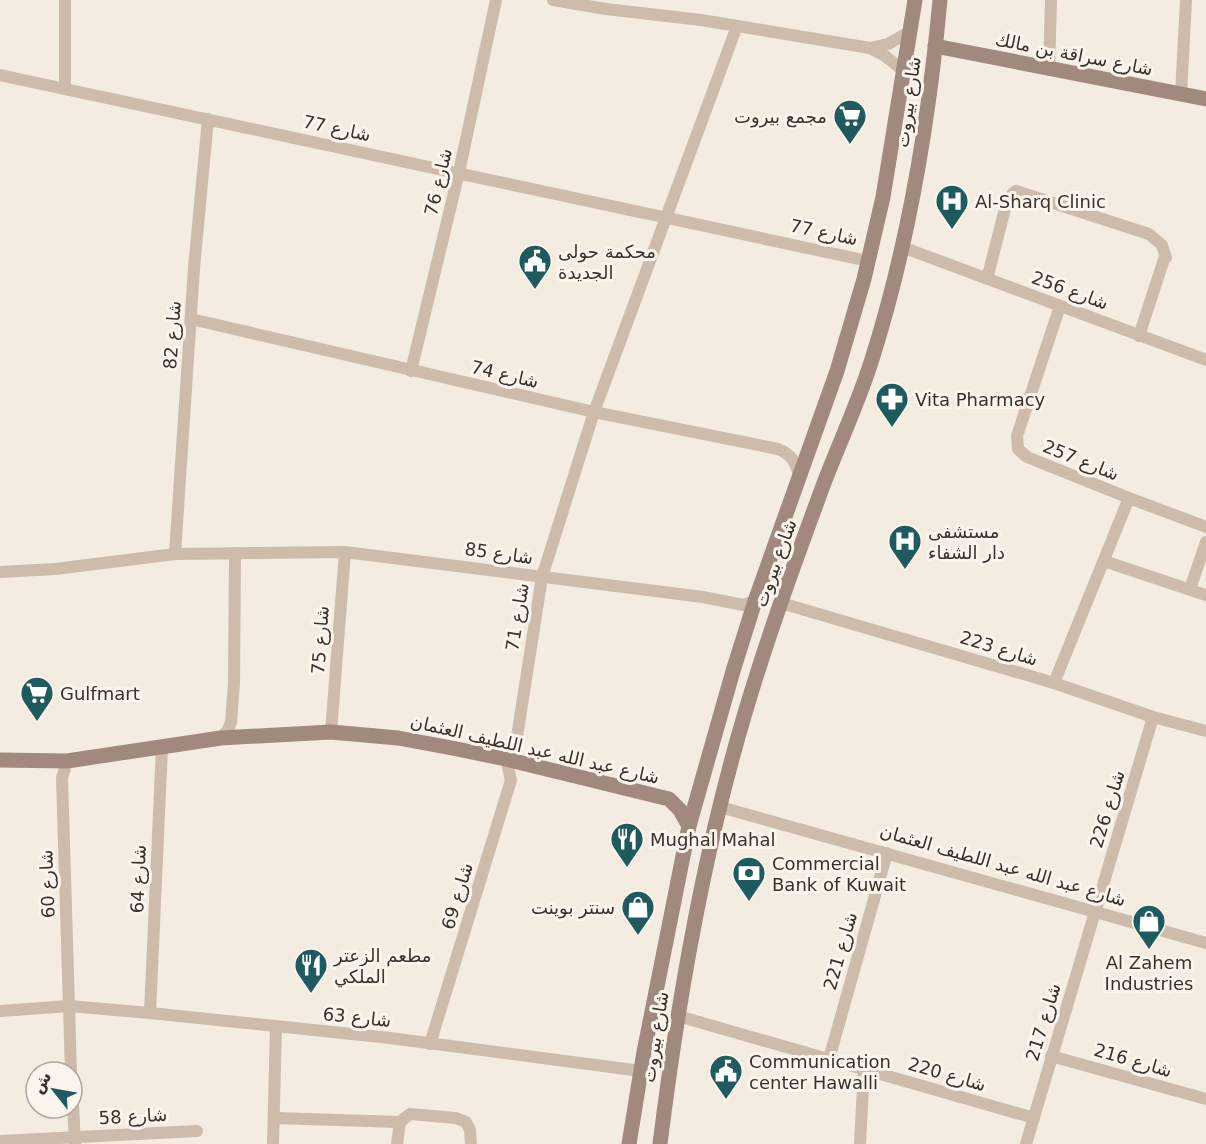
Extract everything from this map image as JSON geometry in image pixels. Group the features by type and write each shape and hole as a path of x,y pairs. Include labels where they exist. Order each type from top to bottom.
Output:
{"main road":[{"name":"شارع بيروت","path":"629,1144 664,944 689,826 733,671 757,596 837,371 868,261 883,197 915,0"},
{"name":"شارع بيروت","path":"660,1144 691,937 720,807 745,711 781,601 867,373 902,248 922,145 940,0"},
{"name":"شارع سراقة بن مالك","path":"935,46 1206,99"},
{"path":"757,596 781,601"},
{"path":"733,671 742,681 747,682 756,678"},
{"path":"723,708 726,704 735,701 740,703 745,711"},
{"name":"شارع عبد الله عبد اللطيف العثمان","path":"0,760 67,761 221,738 332,732 398,738 506,759 669,799 680,810 689,826"}],"street":[{"path":"65,0 65,89"},
{"name":"شارع 76","path":"411,371 459,172 496,0"},
{"path":"553,0 737,26 870,48 904,71"},
{"path":"1049,69 1051,0"},
{"path":"1181,95 1186,0"},
{"path":"594,412 737,26"},
{"path":"870,48 888,44 911,31"},
{"name":"شارع 77","path":"0,75 868,261"},
{"name":"شارع 82","path":"175,554 191,319 208,119"},
{"path":"987,279 1007,201 1016,191 1149,234 1162,245 1166,258 1165,256 1140,336"},
{"name":"شارع 256","path":"902,248 1206,360"},
{"name":"شارع 257","path":"1060,306 1017,436 1018,449 1027,457 1206,527"},
{"name":"شارع 74","path":"191,319 594,412 778,448 794,460 799,475"},
{"name":"شارع 71","path":"506,759 516,743 542,577 594,412"},
{"path":"1054,683 1129,498"},
{"path":"1190,589 1206,542"},
{"name":"شارع 85","path":"0,572 55,569 175,554 345,552 703,597 743,605 757,596"},
{"name":"شارع 75","path":"332,732 345,552"},
{"path":"221,738 231,722 234,683 235,553"},
{"path":"1104,561 1206,595"},
{"name":"شارع 223","path":"781,601 1054,683 1153,717 1206,731"},
{"name":"شارع 226","path":"1094,911 1153,717"},
{"name":"شارع 64","path":"150,1013 162,747"},
{"name":"شارع 69","path":"430,1044 511,780 506,759"},
{"name":"شارع 60","path":"67,761 62,778 71,1060"},
{"name":"شارع عبد الله عبد اللطيف العثمان","path":"720,807 1206,943"},
{"name":"شارع 221","path":"829,1059 887,853"},
{"name":"شارع 217","path":"1026,1144 1094,911"},
{"path":"0,1011 69,1006"},
{"name":"شارع 63","path":"69,1006 276,1026 641,1071"},
{"name":"شارع 220","path":"678,1016 1034,1118"},
{"path":"273,1144 276,1026"},
{"name":"شارع 216","path":"1051,1056 1206,1099"},
{"path":"860,1144 864,1069"},
{"path":"274,1118 400,1122 410,1114 456,1118 466,1122 470,1131 471,1144"},
{"path":"73,1120 74,1141"},
{"path":"397,1144 400,1122"},
{"name":"شارع 58","path":"0,1142 74,1141 196,1131"}],"place":[{"name":"مجمع بيروت","path":"850,145"},
{"name":"Al-Sharq Clinic","path":"952,230"},
{"name":"محكمة حولى الجديدة","path":"535,290"},
{"name":"Vita Pharmacy","path":"892,428"},
{"name":"مستشفى دار الشفاء","path":"905,570"},
{"name":"Gulfmart","path":"37,722"},
{"name":"Mughal Mahal","path":"627,868"},
{"name":"Commercial Bank of Kuwait","path":"749,902"},
{"name":"سنتر بوينت","path":"638,936"},
{"name":"Al Zahem Industries","path":"1149,950"},
{"name":"مطعم الزعتر الملكي","path":"311,994"},
{"name":"Communication center Hawalli","path":"726,1100"}]}
